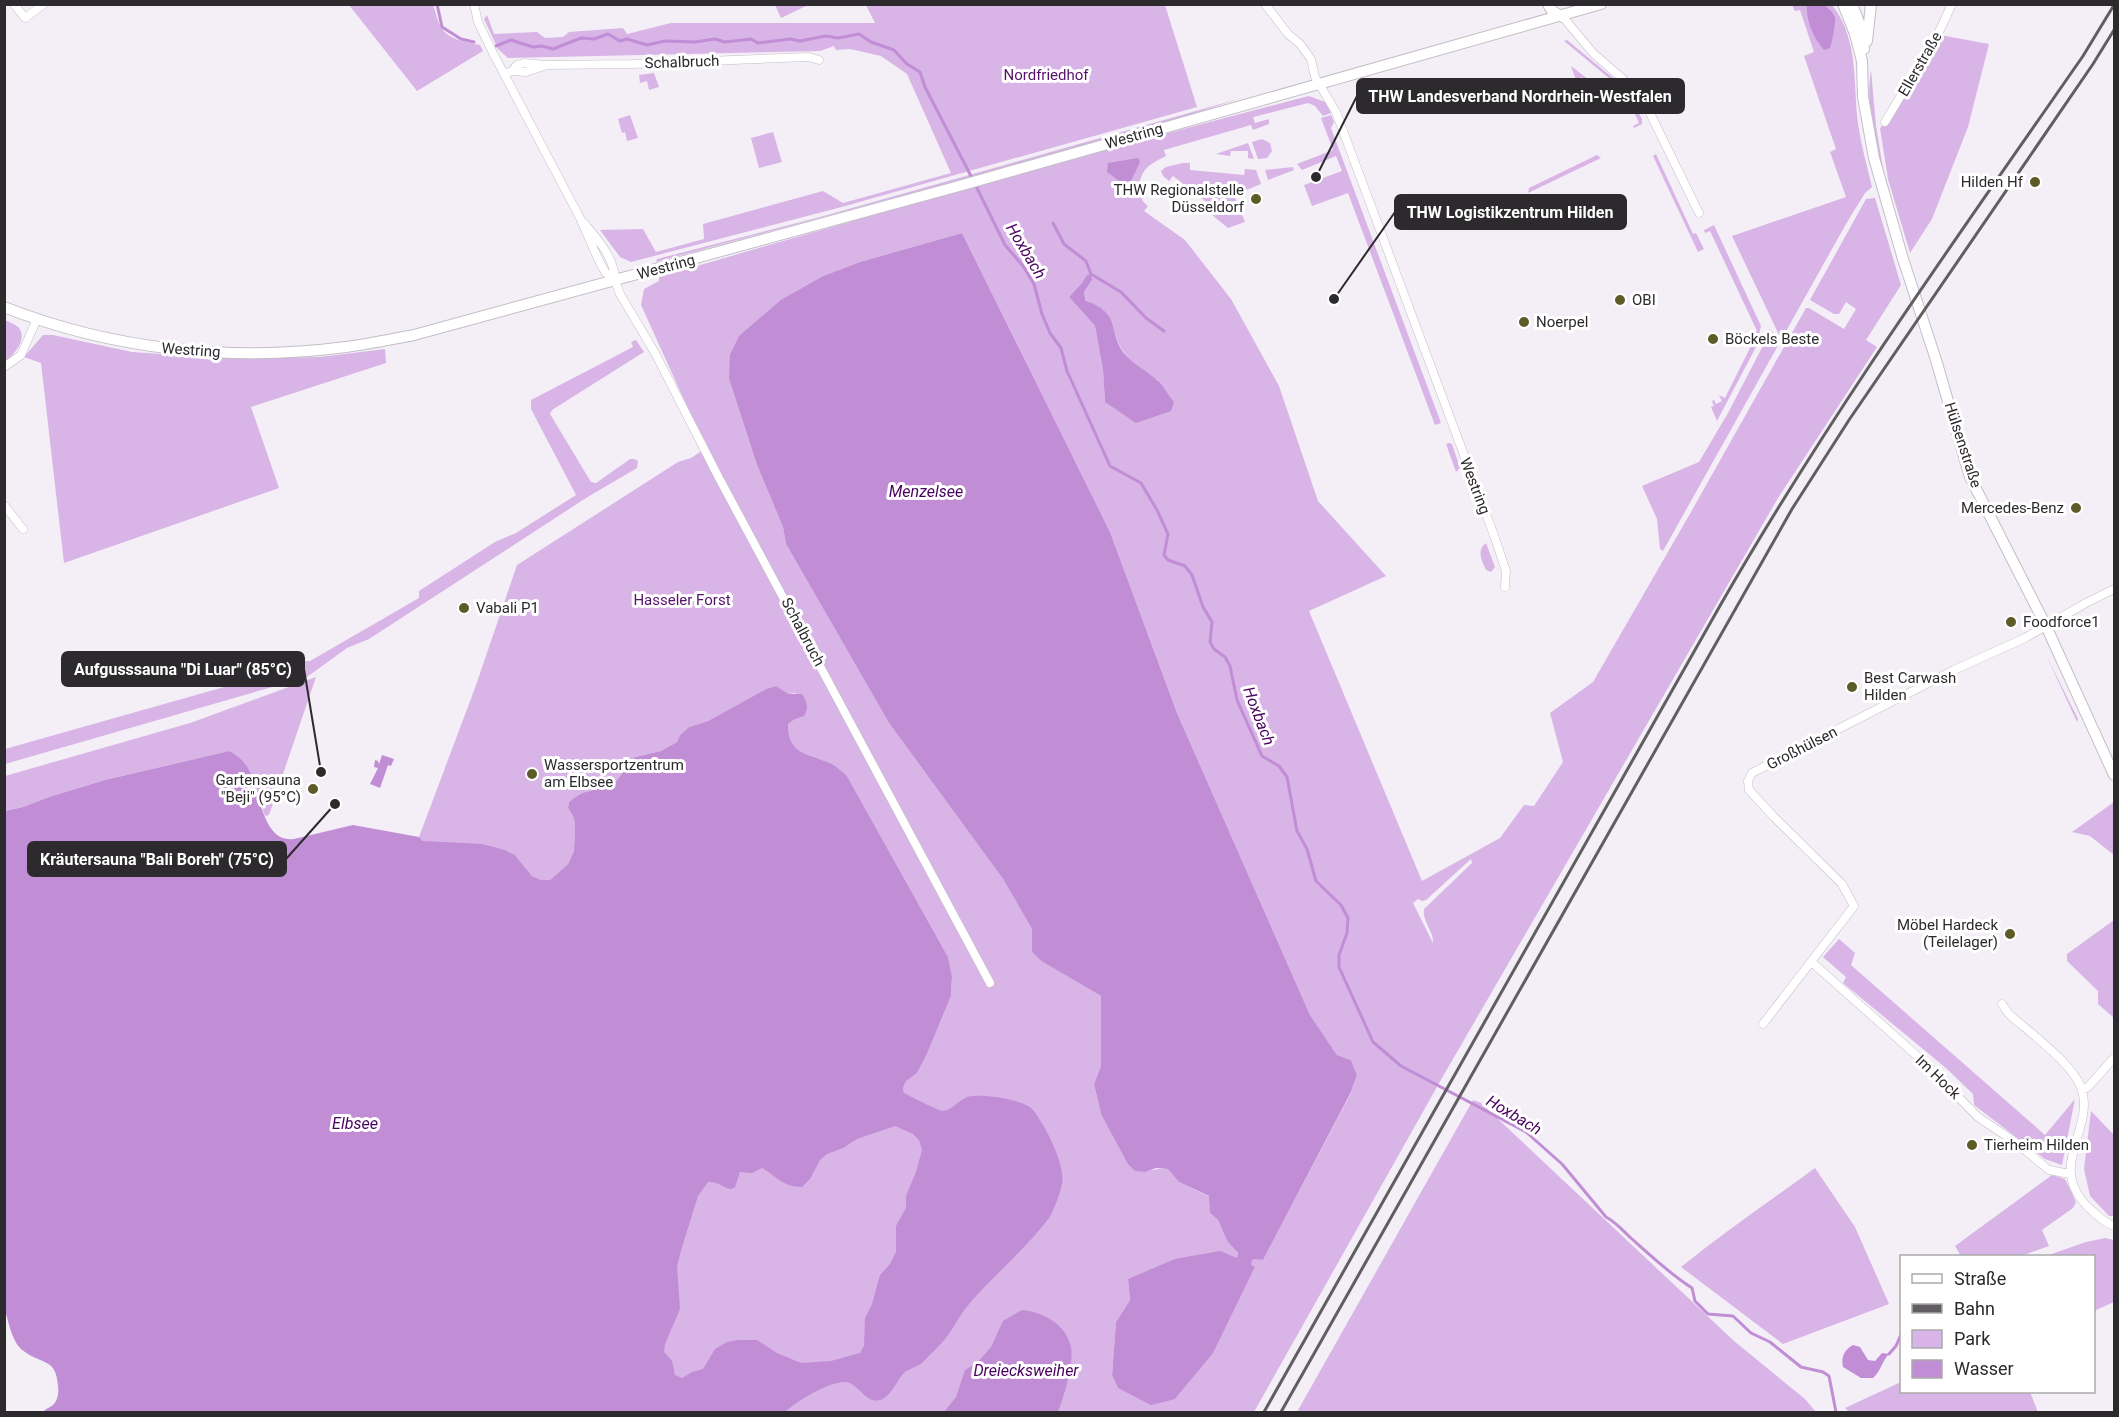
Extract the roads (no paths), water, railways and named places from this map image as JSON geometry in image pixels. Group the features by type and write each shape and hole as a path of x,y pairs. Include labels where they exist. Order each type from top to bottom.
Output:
{"main road":[{"path":"1548,4 1552,12 1563,17"},
{"path":"1560,4 1563,17"},
{"name":"Westring","path":"4,307 103,338 157,347 212,352 295,351 346,347 414,335 959,186 1563,17 1601,4"},
{"path":"1843,4 1863,57"},
{"path":"1852,4 1862,30 1863,57"},
{"path":"1863,57 1869,30 1871,4"},
{"name":"Hülsenstraße","path":"1863,57 1863,97 1879,178 1970,477 2046,626 2115,775"}],"street":[{"path":"14,4 25,18 44,4"},
{"name":"Schalbruch","path":"474,4 478,22 493,53 508,73 599,261 605,272 615,281 620,294 655,354 719,478 990,983"},
{"name":"Westring","path":"1265,4 1311,59 1314,76 1336,112 1495,538 1506,571 1505,587"},
{"name":"Ellerstraße","path":"1885,122 1938,34 1952,4"},
{"path":"1563,17 1593,53 1639,95 1699,213"},
{"name":"Schalbruch","path":"508,73 518,65 525,63 545,65 633,64 809,57 819,60"},
{"path":"4,367 21,356 37,319"},
{"path":"4,505 23,529"},
{"path":"2046,626 2115,589"},
{"name":"Großhülsen","path":"1763,1024 1854,906 1842,884 1749,790 1748,781 1752,773 2046,626"},
{"name":"Im Hock","path":"1815,965 1924,1062 1978,1117 2015,1142 2049,1170 2070,1174"},
{"path":"2001,1004 2075,1076 2082,1090 2083,1107 2070,1174 2076,1191 2085,1204 2105,1223 2115,1226"},
{"path":"2082,1090 2088,1087 2115,1058"}],"water":[{"path":"1807,5 1824,5 1834,15 1830,48 1824,50 1814,35 1809,24"},
{"path":"1138,158 1140,162 1129,185 1126,186 1107,172 1108,163"},
{"name":"Menzelsee","path":"962,233 1110,532 1177,713 1310,1015 1337,1055 1351,1060 1357,1075 1351,1092 1263,1260 1253,1259 1251,1264 1255,1267 1213,1353 1175,1399 1151,1405 1118,1388 1112,1375 1116,1322 1130,1300 1128,1279 1175,1259 1220,1251 1237,1258 1238,1253 1227,1241 1218,1220 1210,1213 1209,1196 1179,1182 1168,1169 1135,1171 1128,1164 1101,1114 1094,1084 1101,1066 1101,996 1041,961 1032,952 1032,929 1003,879 889,723 786,544 783,527 757,465 729,379 730,355 739,336 782,299 823,276 860,262"},
{"path":"1091,274 1092,280 1084,292 1086,301 1097,306 1109,317 1123,352 1161,385 1174,402 1171,411 1136,423 1105,402 1103,370 1095,326 1069,297 1087,275"},
{"name":"Elbsee","path":"776,686 789,694 802,694 807,710 804,716 788,724 792,742 801,752 832,764 847,776 948,957 952,976 951,996 927,1054 917,1073 906,1081 903,1088 904,1093 944,1111 964,1098 973,1096 1002,1098 1028,1106 1049,1135 1061,1167 1062,1184 1049,1218 1029,1242 975,1297 945,1339 923,1362 904,1373 891,1392 880,1400 870,1399 850,1383 845,1382 813,1393 785,1412 43,1412 54,1404 57,1398 55,1371 48,1363 32,1356 17,1344 5,1310 5,811 105,780 229,751 247,767 269,825 283,838 294,839 353,825 419,837 423,841 482,844 515,855 532,876 541,880 550,880 568,864 574,851 575,827 574,818 568,808 569,802 582,793 613,785 635,757 661,751 677,742 680,735 689,727 708,721 766,689","holes":["895,1126 913,1134 919,1140 922,1150 906,1196 906,1208 896,1226 896,1252 890,1264 880,1275 872,1304 865,1318 864,1346 860,1353 831,1361 801,1363 777,1353 757,1340 738,1340 727,1342 715,1349 703,1369 682,1378 675,1375 672,1361 664,1352 665,1344 680,1309 677,1266 698,1196 708,1182 731,1189 735,1187 740,1172 752,1173 762,1168 785,1183 802,1187 810,1179 820,1160 857,1139"]},
{"path":"382,755 394,759 391,766 388,765 380,788 370,784 378,768 374,767 375,760 379,764"},
{"name":"Dreiecksweiher","path":"1022,1310 1038,1313 1059,1326 1071,1347 1070,1371 1058,1412 944,1412 956,1397 965,1370 978,1362 991,1347 1003,1321"},
{"path":"1853,1345 1860,1347 1868,1360 1875,1361 1882,1353 1889,1354 1873,1378 1861,1378 1843,1367 1844,1354"}],"waterway":[{"name":"Hoxbach","path":"437,4 442,27 461,39 474,42"},
{"name":"Hoxbach","path":"496,46 511,40 533,47 542,46 553,49 581,38 594,39 608,34 620,41 627,39 647,45 665,41 695,42 715,39 725,42 751,39 758,43 790,39 800,41 826,36 838,38 859,34 871,42 894,50 907,64 920,72 925,87 972,178"},
{"name":"Hoxbach","path":"975,184 1005,245 1023,266 1034,284 1042,314 1050,333 1061,348 1067,371 1110,466 1141,483 1168,534 1164,555 1168,560 1185,566 1192,575 1203,607 1212,622 1210,642 1214,649 1225,657 1230,666 1237,700 1262,756 1279,766 1287,777 1297,831 1307,849 1316,881 1341,905 1348,918 1347,933 1339,955 1339,967 1373,1042 1401,1066 1526,1132 1562,1164 1606,1217 1617,1224 1668,1271 1692,1288 1695,1301 1708,1314 1733,1316 1751,1333 1770,1342 1801,1367 1823,1372 1829,1376 1836,1412"},
{"path":"1053,223 1064,244 1086,261 1091,274 1121,292 1146,318 1164,331"},
{"path":"1889,1354 1900,1337"}],"railway":[{"path":"1264,1412 1763,533 1850,395 2083,56 2114,5"},
{"path":"1281,1412 1792,509 1849,420 2114,30"}],"place":[{"name":"THW Landesverband Nordrhein-Westfalen","path":"1316,177"},
{"name":"Hilden Hf","path":"2035,182"},
{"name":"THW Regionalstelle Düsseldorf","path":"1256,199"},
{"name":"THW Logistikzentrum Hilden","path":"1334,299"},
{"name":"OBI","path":"1620,300"},
{"name":"Noerpel","path":"1524,322"},
{"name":"Böckels Beste","path":"1713,339"},
{"name":"Mercedes-Benz","path":"2076,508"},
{"name":"Vabali P1","path":"464,608"},
{"name":"Foodforce1","path":"2011,622"},
{"name":"Best Carwash Hilden","path":"1852,687"},
{"name":"Aufgusssauna \"Di Luar\" (85°C)","path":"321,772"},
{"name":"Wassersportzentrum am Elbsee","path":"532,774"},
{"name":"Gartensauna \"Beji\" (95°C)","path":"313,789"},
{"name":"Kräutersauna \"Bali Boreh\" (75°C)","path":"335,804"},
{"name":"Möbel Hardeck (Teilelager)","path":"2010,934"},
{"name":"Tierheim Hilden","path":"1972,1145"}],"park label":[{"name":"Nordfriedhof","path":"1046,75"},
{"name":"Hasseler Forst","path":"682,600"}]}
